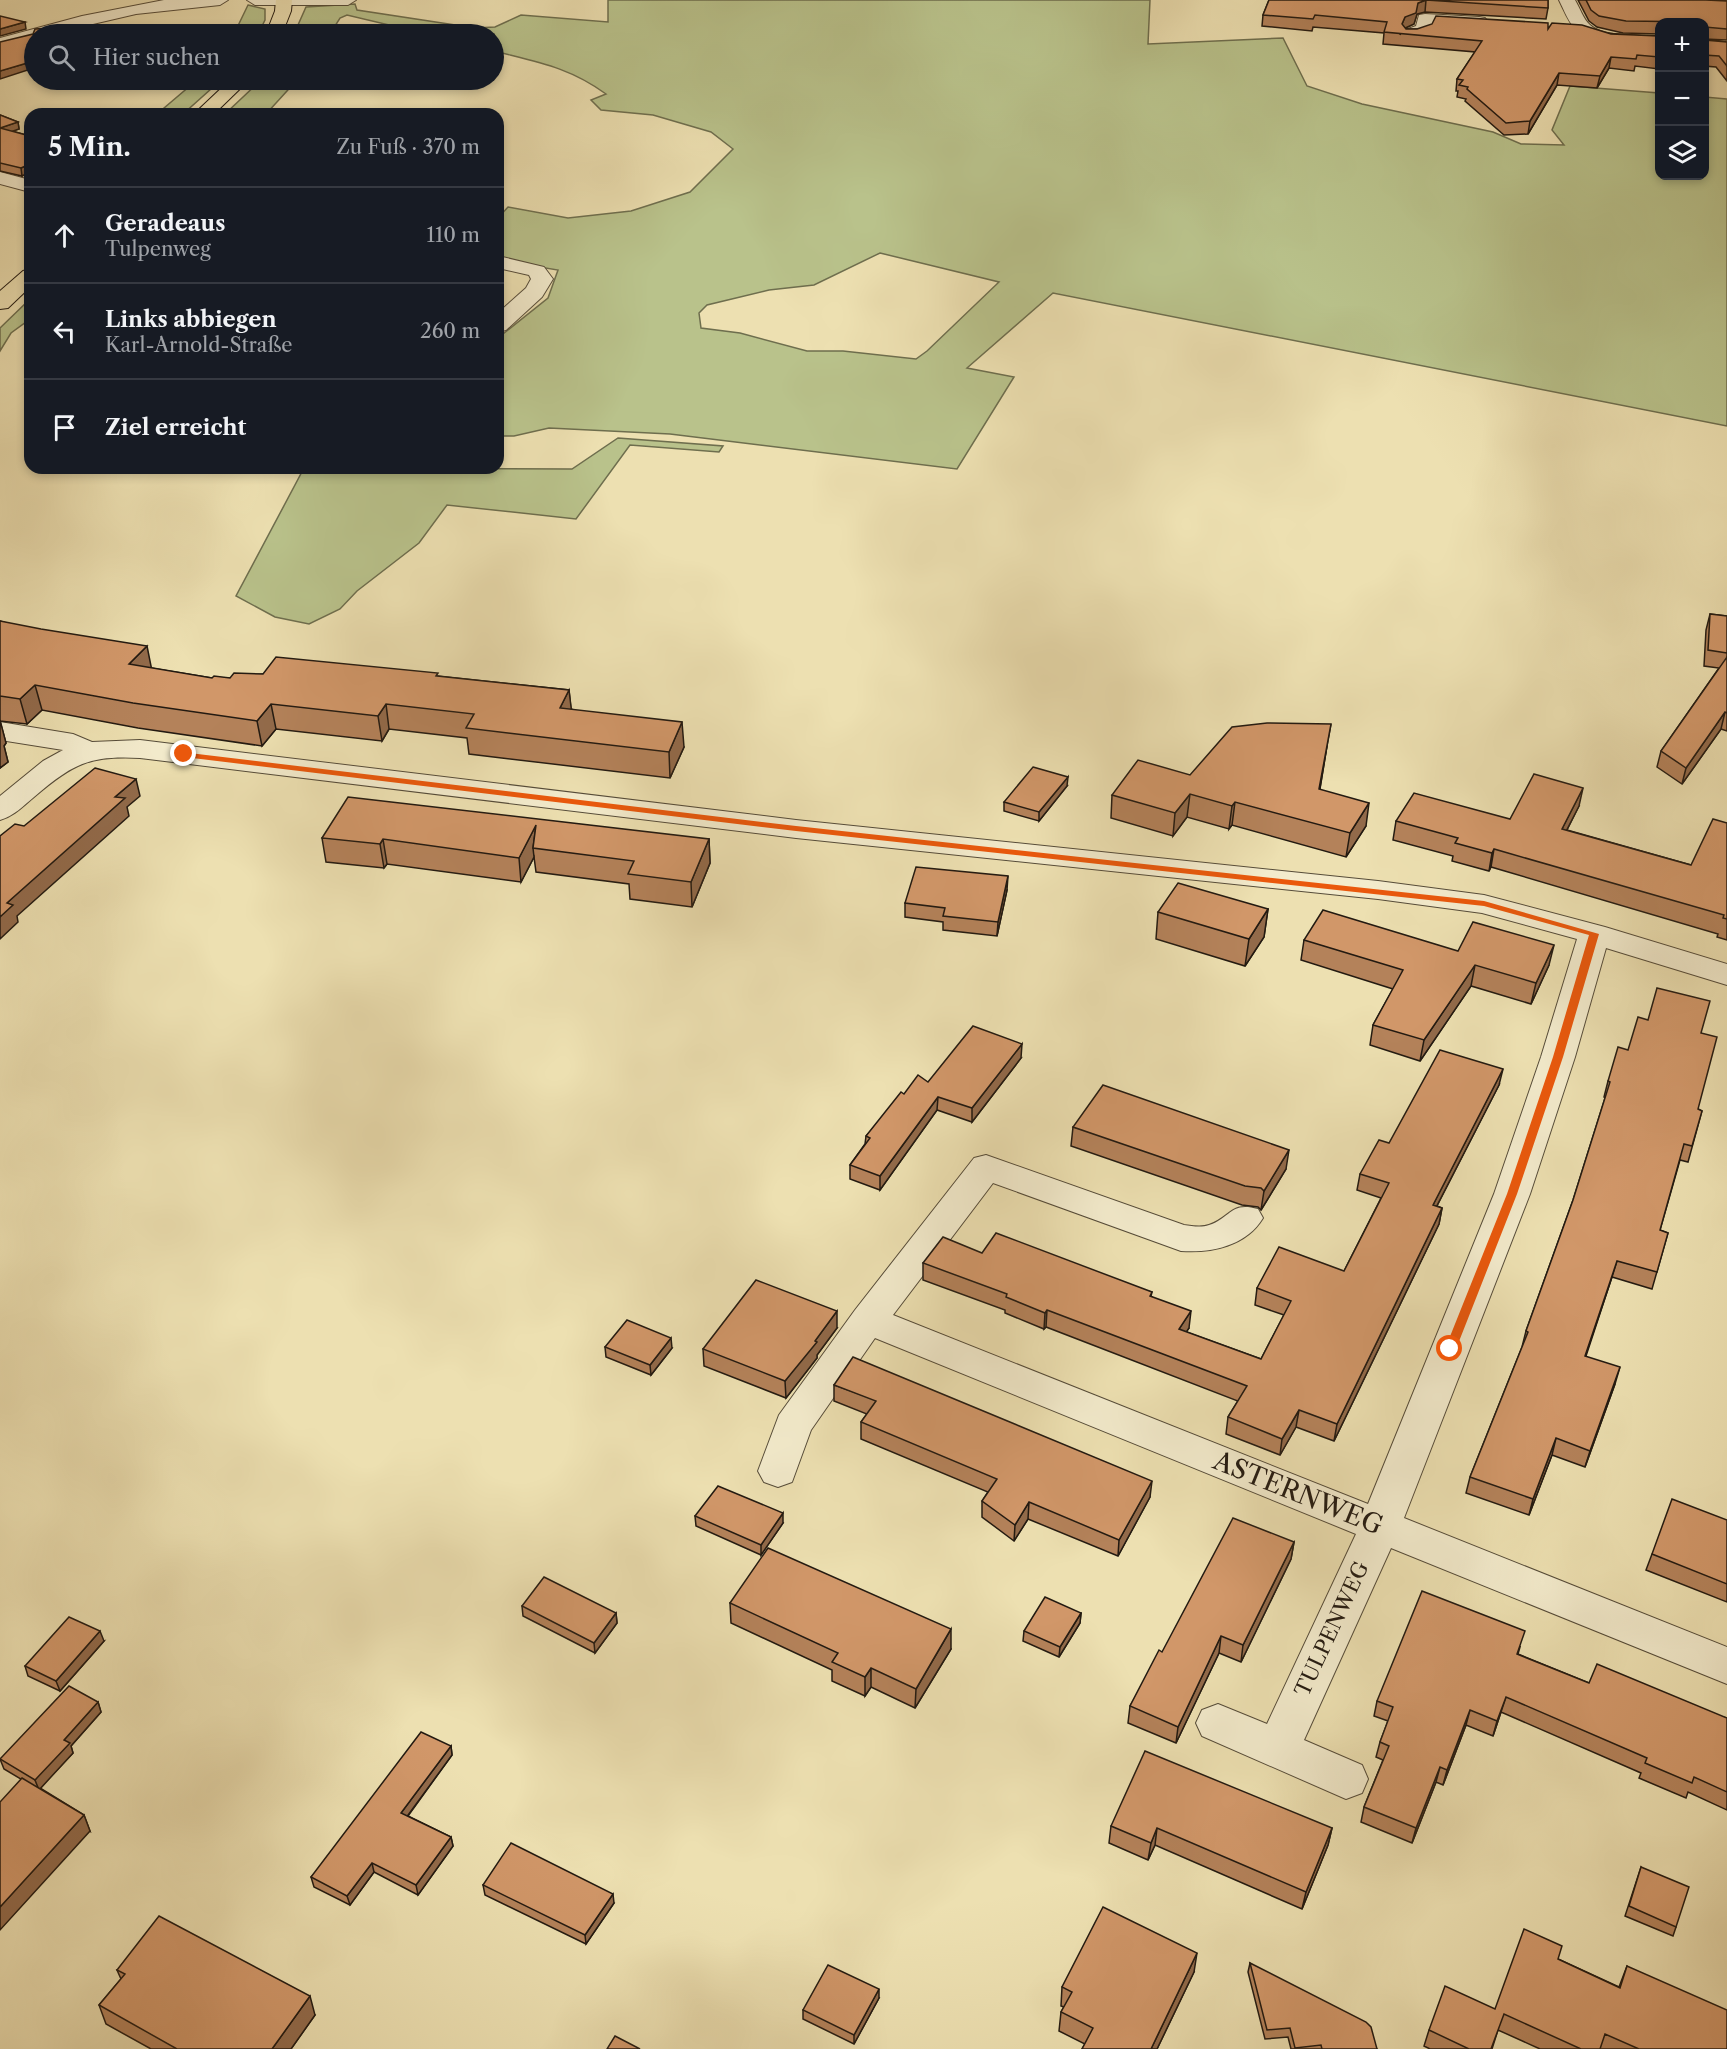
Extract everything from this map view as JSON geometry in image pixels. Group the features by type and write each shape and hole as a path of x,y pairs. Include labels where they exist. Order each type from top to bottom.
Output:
{"main road":[{"path":"277,24 284,1"},
{"path":"210,108 229,90"},
{"path":"0,303 24,281"}],"street":[{"path":"66,24 133,9 220,0"},
{"path":"255,0 348,0"},
{"path":"1567,0 1584,28"},
{"path":"1411,34 1424,29 1426,11 1492,23"},
{"path":"1561,27 1584,28 1603,36 1655,42"},
{"path":"0,43 24,36"},
{"path":"0,178 24,184"},
{"path":"504,263 537,271 542,279 534,292 504,320"},
{"path":"0,732 73,743 87,751"},
{"path":"0,811 61,763 87,751 111,748 140,749 796,829 1402,893 1484,904 1594,934 1727,975"},
{"name":"TULPENWEG","path":"1278,1749 1380,1526 1512,1194 1558,1057 1594,934"},
{"path":"778,1471 793,1426 868,1320 986,1167 1181,1238 1222,1236 1245,1218"},
{"name":"ASTERNWEG","path":"868,1320 1727,1666"},
{"path":"1218,1723 1346,1779"}],"green space":[{"path":"608,0 1150,0 1148,44 1283,38 1307,86 1362,104 1493,132 1521,144 1564,145 1552,130 1570,86 1655,93 1655,180 1709,180 1709,97 1727,99 1727,426 1053,293 967,368 1014,377 957,469 670,434 549,428 504,436 504,333 548,298 558,270 504,261 504,211 508,207 568,218 631,211 690,192 733,149 711,132 653,115 601,110 591,100 606,94 579,77 539,62 504,53 504,24 502,24 521,15 608,22","holes":["880,253 999,282 916,359 843,351 807,351 740,333 701,328 699,313 707,305 769,290 814,285"]},
{"path":"355,4 357,10 449,24 385,24 347,15 340,18 336,24 298,24 306,7"},
{"path":"248,5 265,9 263,24 239,24"},
{"path":"185,90 210,90 190,108 164,108"},
{"path":"250,90 288,90 271,108 231,108"},
{"path":"24,305 24,323 11,333 0,351 0,328"},
{"path":"618,438 723,446 719,452 630,445 576,519 447,505 419,543 357,591 340,609 309,624 275,617 236,596 301,474 504,474 504,469 572,469"}],"building":[{"path":"1269,0 1426,0 1418,3 1416,13 1405,17 1402,24 1406,29 1417,29 1432,24 1436,16 1548,23 1548,29 1552,23 1582,25 1611,34 1655,36 1655,57 1637,55 1636,59 1611,57 1600,76 1559,73 1530,121 1506,123 1467,89 1468,87 1459,85 1463,80 1457,79 1482,41 1384,32 1387,22 1315,15 1313,19 1263,15"},
{"path":"1426,0 1548,0 1548,8"},
{"path":"1586,0 1727,1 1727,29 1709,27 1709,18 1655,18 1655,21 1626,21 1599,16 1591,10"},
{"path":"0,16 25,22 0,29"},
{"path":"24,36 24,64 0,71 0,42"},
{"path":"1709,40 1727,42 1727,66 1719,56 1709,55"},
{"path":"0,115 18,122 0,128"},
{"path":"0,128 24,134 24,167 0,163"},
{"path":"1710,614 1727,616 1727,653 1708,650"},
{"path":"0,621 147,646 129,664 212,678 214,676 230,678 234,673 263,674 276,657 438,673 436,676 569,690 560,708 682,722 669,752 466,728 474,714 386,704 378,716 271,704 257,721 133,703 35,685 20,699 0,696"},
{"path":"1727,657 1727,713 1725,712 1686,768 1661,751"},
{"path":"1267,723 1331,724 1319,789 1369,803 1350,833 1235,802 1232,806 1190,794 1175,813 1112,795 1138,760 1190,775 1232,727"},
{"path":"1033,767 1068,777 1039,812 1004,802"},
{"path":"95,768 136,779 115,797 125,798 7,903 13,905 0,917 0,836 15,824 24,826"},
{"path":"1534,774 1583,788 1562,829 1691,865 1713,819 1727,823 1727,919 1723,918 1724,915 1494,849 1492,853 1455,843 1458,838 1396,821 1414,793 1510,819"},
{"path":"348,797 709,839 691,882 628,874 634,861 533,848 536,825 519,858 383,839 380,844 322,838"},
{"path":"916,867 1008,876 998,922 943,916 945,908 905,903"},
{"path":"1178,883 1268,909 1249,939 1158,912"},
{"path":"1323,910 1458,951 1473,922 1554,945 1536,983 1475,965 1424,1040 1373,1025 1403,970 1304,940"},
{"path":"1657,988 1710,1001 1701,1033 1717,1037 1698,1109 1702,1111 1692,1146 1684,1144 1660,1230 1668,1233 1657,1272 1617,1261 1585,1356 1620,1367 1590,1451 1556,1438 1533,1499 1470,1477 1528,1332 1526,1331 1573,1200 1610,1082 1608,1081 1618,1047 1628,1050 1638,1017 1648,1020"},
{"path":"973,1026 1022,1044 972,1108 938,1097 880,1176 850,1165 870,1138 866,1136 901,1092 904,1094 918,1075 928,1082"},
{"path":"1440,1050 1503,1069 1433,1205 1442,1208 1337,1424 1299,1410 1282,1439 1228,1417 1247,1386 1047,1310 1045,1313 1006,1297 1007,1294 923,1263 943,1237 982,1253 996,1233 1152,1292 1150,1296 1191,1311 1179,1329 1261,1359 1291,1301 1257,1288 1279,1247 1344,1271 1389,1183 1360,1174 1379,1140 1389,1143"},
{"path":"1103,1085 1289,1150 1264,1191 1261,1188 1245,1186 1073,1127"},
{"path":"756,1280 837,1311 815,1341 817,1342 785,1381 703,1349"},
{"path":"627,1320 671,1338 650,1365 605,1347"},
{"path":"853,1357 1152,1481 1119,1540 1029,1502 1015,1525 982,1501 997,1479 861,1422 876,1401 834,1385"},
{"path":"718,1486 783,1513 761,1545 695,1516"},
{"path":"1672,1499 1727,1520 1727,1584 1652,1554"},
{"path":"1233,1518 1294,1542 1243,1645 1221,1636 1178,1727 1130,1706 1159,1650 1162,1652"},
{"path":"768,1548 951,1629 916,1689 871,1668 865,1677 832,1662 838,1653 730,1603"},
{"path":"544,1577 616,1613 594,1643 522,1606"},
{"path":"1422,1591 1525,1631 1517,1654 1589,1683 1597,1664 1727,1718 1727,1792 1694,1777 1692,1783 1645,1763 1647,1758 1506,1697 1497,1721 1470,1710 1447,1770 1440,1767 1416,1828 1364,1807 1389,1746 1380,1742 1393,1707 1377,1701"},
{"path":"1045,1597 1081,1613 1060,1647 1024,1631"},
{"path":"69,1617 100,1631 56,1681 25,1666"},
{"path":"69,1686 98,1702 64,1740 70,1743 35,1780 0,1759"},
{"path":"421,1732 451,1746 401,1813 451,1837 416,1885 372,1863 347,1896 311,1877"},
{"path":"1145,1751 1332,1828 1306,1892 1157,1828 1151,1843 1111,1826"},
{"path":"22,1778 84,1815 0,1907 0,1802"},
{"path":"511,1843 613,1894 585,1935 483,1885"},
{"path":"1641,1867 1689,1887 1676,1927 1629,1906"},
{"path":"1103,1907 1197,1953 1151,2049 1082,2049 1093,2028 1061,2012 1072,1992 1062,1987"},
{"path":"159,1916 310,1996 272,2049 177,2049 99,2005 125,1974 117,1970"},
{"path":"1524,1929 1562,1946 1558,1959 1620,1988 1627,1966 1727,2010 1727,2049 1639,2049 1605,2034 1600,2049 1581,2049 1504,2014 1491,2049 1469,2049 1429,2030 1445,1986 1495,2009"},
{"path":"1250,1963 1366,2022 1371,2027 1377,2049 1322,2049 1321,2045 1295,2048 1290,2028 1267,2030"},
{"path":"828,1965 879,1989 854,2035 803,2010"},
{"path":"615,2036 640,2049 607,2049"}],"route":[{"path":"184,754 796,829 1442,898 1484,904 1594,934 1558,1057 1512,1194 1450,1349"}]}
